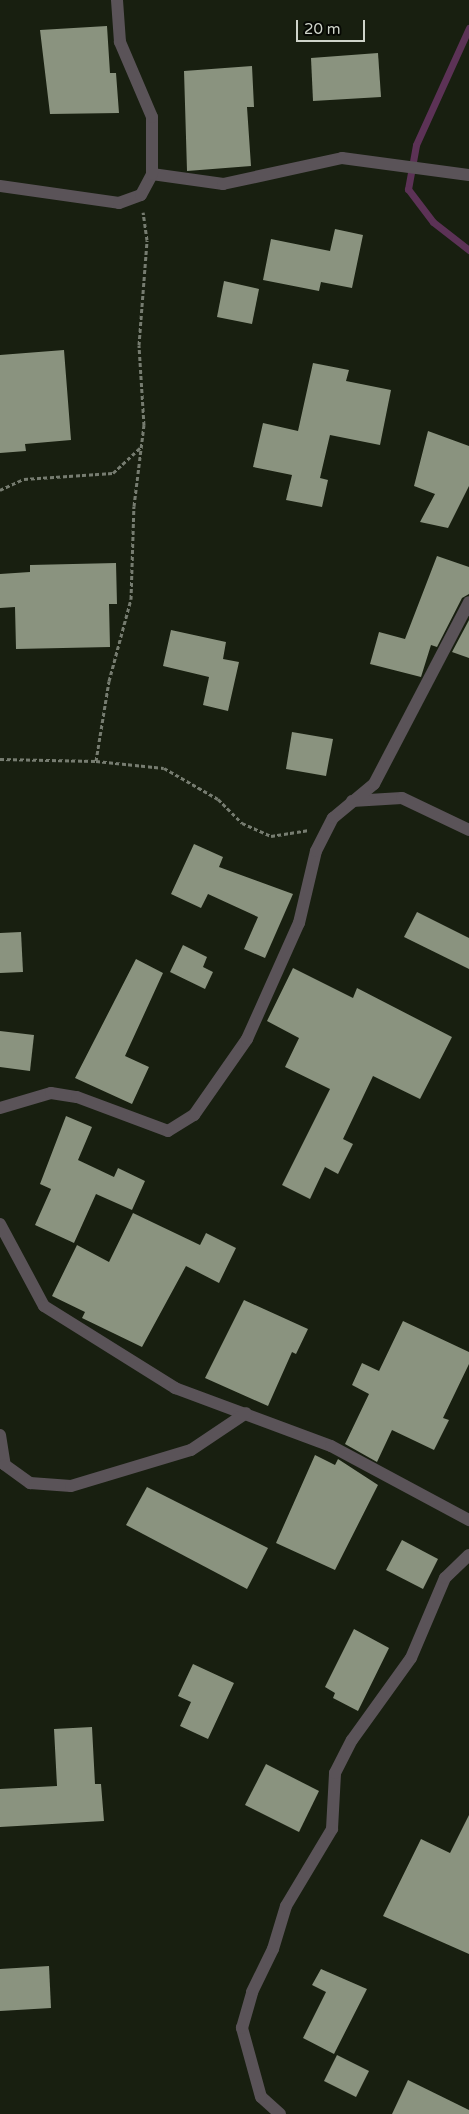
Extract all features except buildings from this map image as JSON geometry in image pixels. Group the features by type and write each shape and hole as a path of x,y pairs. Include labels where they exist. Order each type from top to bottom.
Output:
{"street":[{"path":"0,186 119,203 141,195 152,174 152,118 120,42 117,0"},
{"path":"152,174 223,184 342,158 469,175"},
{"path":"0,1108 51,1093 77,1097 168,1131 194,1115 247,1039 300,923 316,851 333,818 374,784 469,602"},
{"path":"352,801 402,798 469,830"},
{"path":"0,1224 44,1306 175,1388 331,1446 469,1520"},
{"path":"0,1435 5,1465 30,1483 71,1486 191,1450 246,1413"},
{"path":"280,2114 261,2097 242,2028 252,1992 273,1949 286,1906 332,1829 334,1773 352,1740 411,1658 445,1578 469,1555 469,1548"}],"path":[{"path":"96,761 109,681 131,598 142,447 139,345 148,240 141,195"},
{"path":"0,490 24,479 113,473 142,447"},
{"path":"0,759 96,761 164,768 218,799 242,823 271,836 312,830 333,818"}],"waterway":[{"path":"469,28 416,145 408,189 433,222 469,250"}]}
